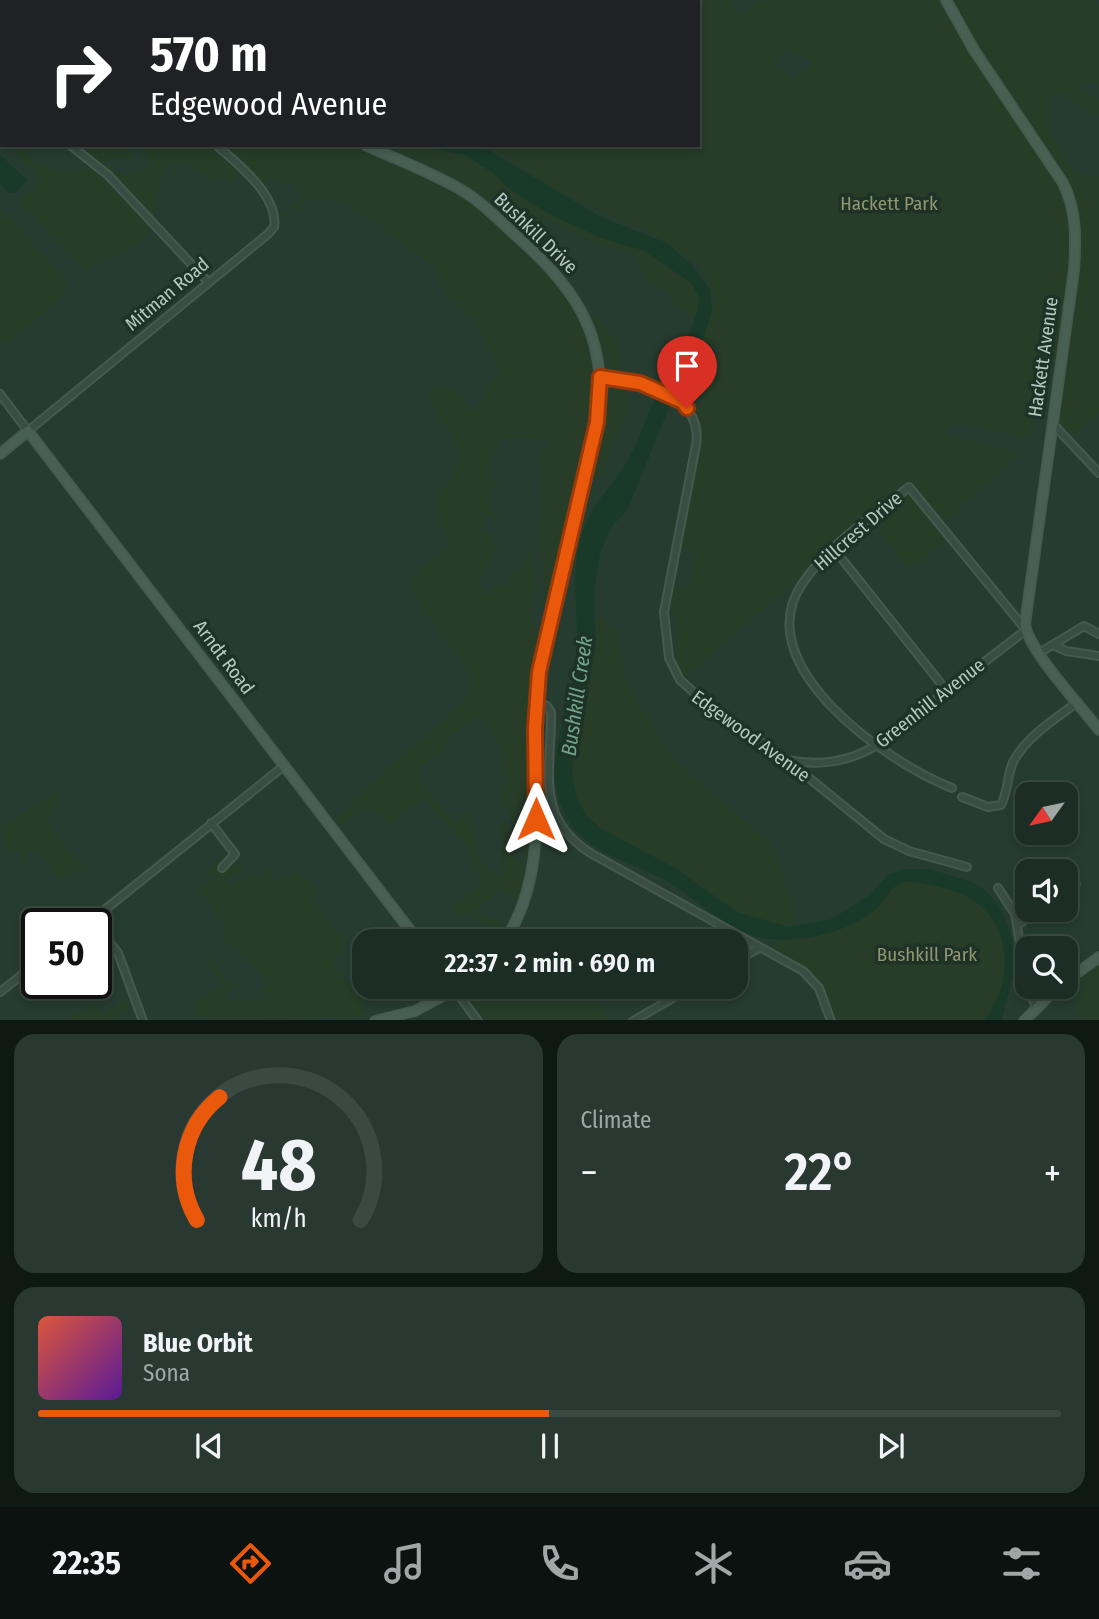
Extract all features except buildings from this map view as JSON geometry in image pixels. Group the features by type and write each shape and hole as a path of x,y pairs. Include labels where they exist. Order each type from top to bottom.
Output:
{"main road":[{"name":"Hackett Avenue","path":"946,0 974,50 1063,183 1072,204 1076,228 1074,270 1024,613 1026,630"},
{"name":"Bushkill Drive","path":"369,147 464,192 548,264 571,292 584,314 595,345 600,377 597,422 543,652 536,701 536,839 533,874 511,929"},
{"name":"Mitman Road","path":"0,454 28,431"},
{"name":"Arndt Road","path":"28,431 409,929"},
{"path":"1026,630 1039,653 1099,730"},
{"path":"1078,972 1099,957"},
{"path":"375,1020 415,1011 436,999"},
{"path":"1024,1020 1045,999"}],"street":[{"path":"73,147 108,175 208,282"},
{"name":"Mitman Road","path":"28,431 268,234 275,222 273,208 218,147"},
{"name":"Edgewood Avenue","path":"600,377 634,382 683,402 694,419 697,438 664,612 669,658 674,671 689,691 787,760 896,847 967,867"},
{"name":"Arndt Road","path":"0,394 28,431"},
{"path":"1052,423 1099,473"},
{"name":"Hillcrest Drive","path":"952,788 915,771 877,745 816,687 795,656 789,638 789,616 800,585 834,549 909,487 1026,630"},
{"path":"834,549 946,690"},
{"path":"1039,653 1084,626 1099,634"},
{"name":"Greenhill Avenue","path":"787,760 810,764 834,762 853,757 877,745 1026,630"},
{"path":"1053,645 1066,651 1099,656"},
{"path":"536,701 547,706 551,712 549,792 558,820 573,840 592,854 807,974 819,988 831,1020"},
{"path":"962,797 979,805 1001,805 1009,773 1018,754 1047,725 1078,702"},
{"path":"111,908 211,823 285,765"},
{"path":"211,823 235,855 222,868"},
{"path":"998,888 1011,904 1019,936"},
{"path":"1017,925 1021,922"},
{"path":"112,946 118,953 143,1020"},
{"path":"748,954 759,948"},
{"path":"0,992 21,976"},
{"path":"463,999 478,1020"},
{"path":"633,1020 671,999"},
{"path":"1033,999 1036,1008"}],"green space":[{"name":"Hackett Park","path":"700,0 729,0 741,16 763,0 941,0 1065,179 971,36 951,0 1092,0 1099,7 1099,86 1094,81 1076,88 1099,100 1099,114 1078,105 1062,93 1049,98 1047,119 1054,138 1075,175 1099,176 1099,413 1070,440 1052,423 1068,308 1063,307 1056,361 1038,357 1040,392 1031,431 1026,438 956,422 943,434 1022,453 938,528 946,539 910,570 867,519 685,678 673,661 678,634 676,622 669,609 674,585 688,588 695,552 680,547 700,440 695,415 719,347 709,344 705,362 694,387 690,386 685,397 677,394 692,369 713,312 714,301 710,283 699,267 664,241 536,177 489,147 700,147","holes":["787,49 813,62 793,80 774,61"]},
{"path":"14,147 31,147 29,152 33,160 53,170 74,171 88,167 94,170 151,228 147,236 114,259 103,257 85,271 19,201 41,180 13,151"},
{"path":"90,147 136,147 130,152 135,162 118,157 100,164 88,154"},
{"path":"142,147 210,147 239,173 232,184 223,177 212,183 187,165 166,167 154,217 102,166 110,166 124,176 152,168 153,163"},
{"path":"226,147 352,147 456,190 497,223 562,289 583,327 596,385 588,391 591,408 549,599 545,599 539,526 542,487 539,452 551,444 549,439 502,438 491,457 488,477 497,483 488,497 490,508 501,520 499,523 485,516 482,531 492,538 496,549 480,577 484,595 490,594 496,585 506,585 514,570 519,570 526,559 530,537 532,539 537,575 530,615 538,632 529,707 531,861 529,863 524,858 515,824 499,799 500,790 508,779 503,764 506,755 480,715 454,733 442,752 419,767 427,791 457,825 462,812 468,811 480,860 501,877 504,867 500,821 507,823 517,858 528,871 518,901 506,892 497,892 474,912 490,919 499,917 502,923 500,929 492,929 464,913 457,917 452,905 477,887 480,878 471,863 471,850 421,798 389,825 372,808 364,806 341,826 336,820 362,791 464,702 475,682 410,590 410,578 448,545 435,503 463,455 429,401 428,392 435,386 454,387 476,413 486,387 500,370 474,322 447,295 435,269 381,226 335,200 307,200 285,220 283,215 303,196 294,182 286,186 271,179 260,183"},
{"path":"396,147 443,149 465,155 493,173 506,186 583,229 604,239 643,250 694,286 699,297 697,312 690,317 674,304 667,292 648,281 633,253 594,244 539,215 551,250 545,254 531,240 535,232 530,226 522,232 467,187 440,170 404,155"},
{"path":"0,207 65,278 68,289 60,299 5,345 0,340"},
{"path":"593,312 618,347 621,364 619,373 609,368 590,315"},
{"path":"621,385 627,387 629,412 607,457 609,462 596,480 590,479 613,389"},
{"path":"597,615 617,631 627,683 671,756 771,844 792,900 796,926 764,922 736,909 683,873 605,832 583,810 573,779 574,762 588,694"},
{"path":"56,791 59,796 48,822 69,852 86,867 60,880 35,850 26,854 28,866 17,852 6,851 0,828"},
{"path":"228,851 231,866 241,864 244,872 224,878 230,887 249,875 260,877 272,866 274,869 270,880 277,882 296,870 318,889 311,898 333,928 346,940 344,950 332,963 352,986 352,999 362,999 367,1016 226,1020 194,1015 193,1005 198,998 223,987 205,957 209,954 225,978 234,984 224,996 231,1002 241,998 267,1001 272,996 260,992 269,981 239,952 226,945 223,923 196,886 216,879 209,874 200,877"},
{"name":"Bushkill Park","path":"910,881 963,893 984,909 999,932 1005,972 1001,990 986,1020 835,1020 814,979 776,954 775,940 816,935 854,922 882,903 897,885"},
{"path":"1099,963 1099,1020 1082,1020 1075,1011 1084,983 1079,978"},
{"path":"127,999 131,1009 114,1020 63,1020 96,1004 100,1017"},
{"path":"470,999 593,999 610,1020 485,1020"}],"water":[{"name":"Bushkill Creek","path":"423,147 483,147 599,216 667,243 695,268 710,290 712,311 695,365 668,410 627,511 612,526 600,553 594,592 596,645 572,770 577,799 586,815 600,828 675,868 737,912 788,927 832,919 868,896 888,875 903,869 929,869 972,882 984,889 1000,907 1011,933 1015,965 1002,1020 986,1020 997,998 1005,966 1001,935 985,910 974,900 959,893 922,883 903,883 894,887 869,915 842,928 813,937 770,939 748,934 748,929 737,929 728,924 665,880 620,860 587,841 570,823 559,799 555,772 558,742 577,649 576,576 580,540 594,509 633,451 656,397 690,332 699,297 690,282 643,250 604,239 553,216 512,191 493,173 465,155"},
{"path":"0,155 27,180 16,193 9,193 0,184"}],"route":[{"path":"536,819 535,728 539,672 597,422 600,377 640,383 683,402 687,408"}]}
